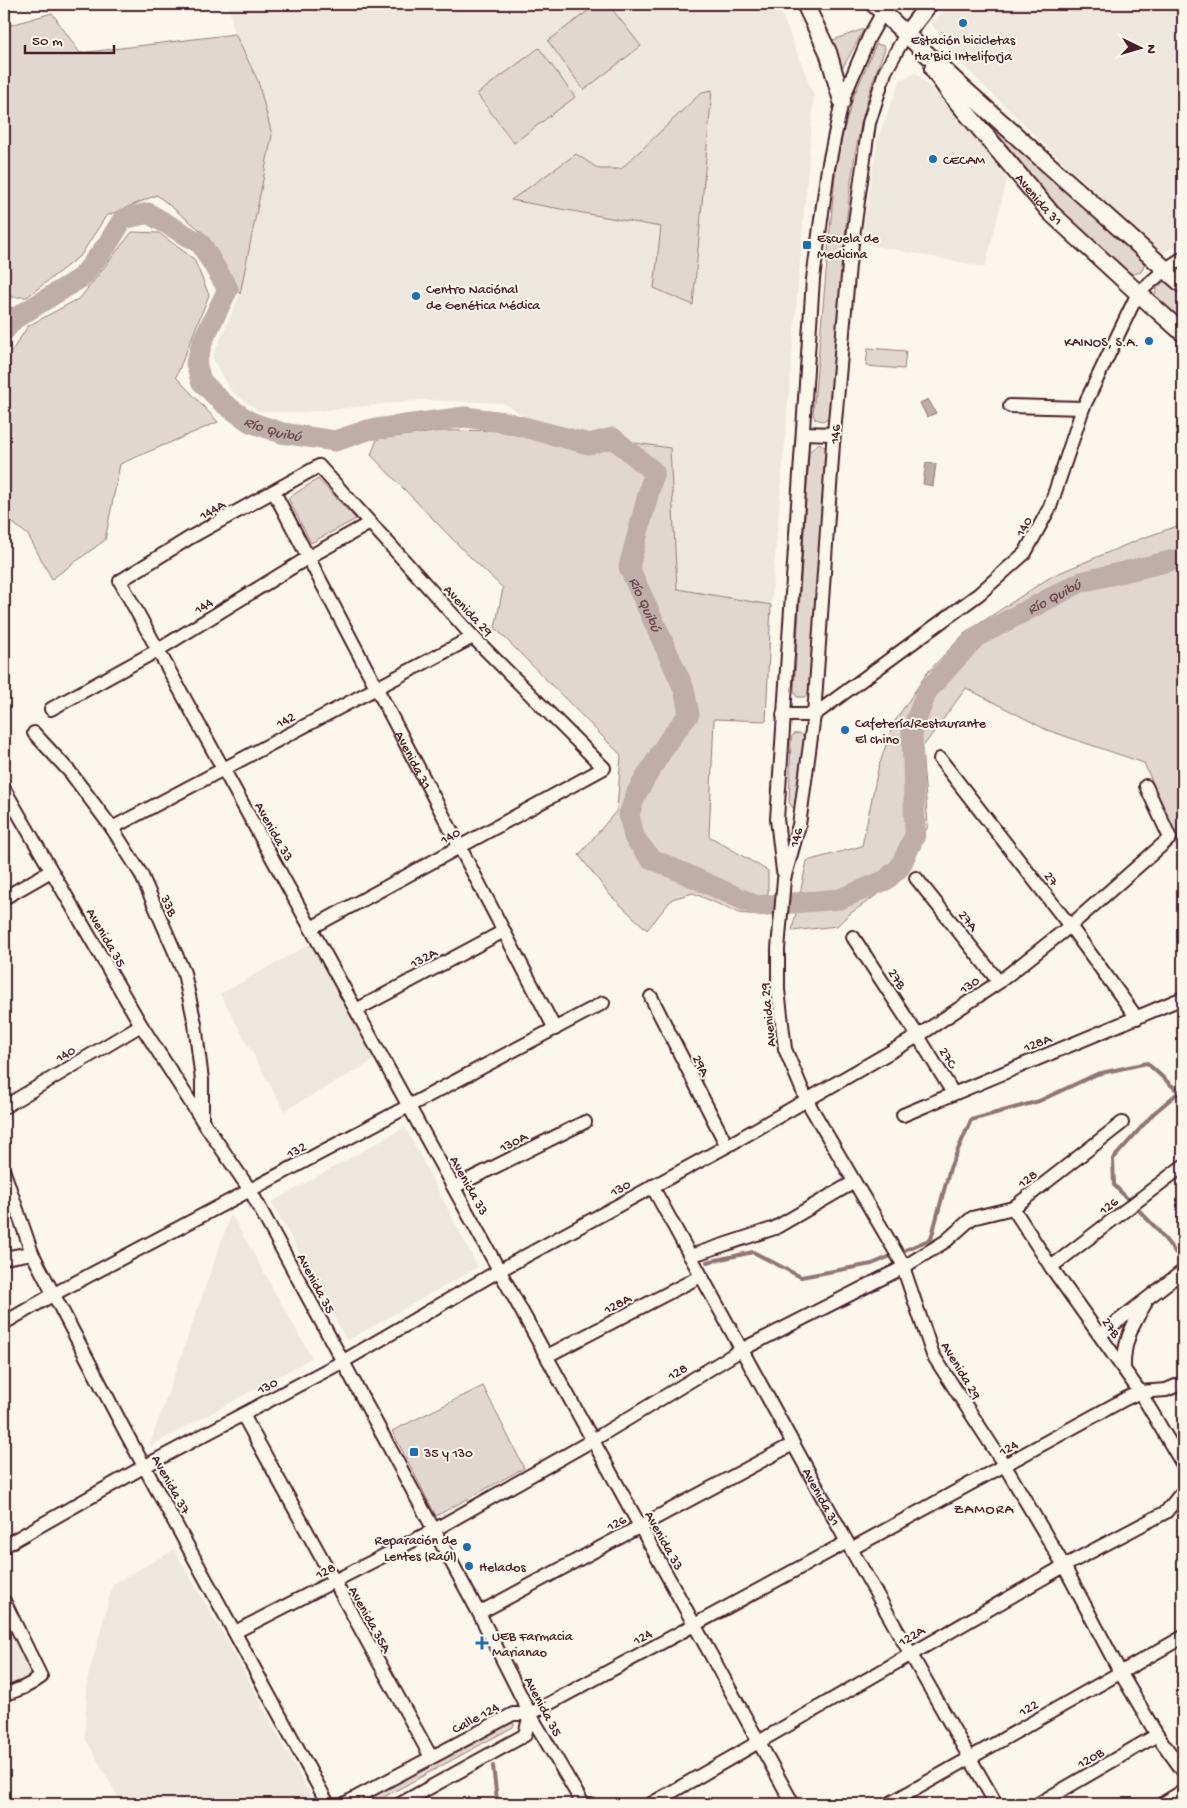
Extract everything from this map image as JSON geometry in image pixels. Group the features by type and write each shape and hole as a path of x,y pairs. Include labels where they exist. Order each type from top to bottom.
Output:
{"main road":[{"path":"805,4 828,52 842,100"},
{"name":"146","path":"911,39 929,4"},
{"name":"Avenida 31","path":"882,7 911,39 1183,285"},
{"name":"Avenida 31","path":"911,39 949,92 1051,213 1183,333"}],"street":[{"name":"146","path":"784,879 777,819 813,279 828,168 842,100 882,7"},
{"name":"146","path":"780,930 784,879 799,825 814,715 834,434 849,265 869,123 885,72 911,39"},
{"name":"140","path":"814,715 979,594 1025,553 1050,507 1083,408 1138,293 1166,269 1183,258"},
{"path":"1010,406 1083,408"},
{"path":"803,433 834,434"},
{"name":"144A","path":"120,581 191,537 320,466"},
{"name":"Avenida 29","path":"320,466 472,637 604,768"},
{"name":"Avenida 31","path":"274,492 554,1029"},
{"name":"144","path":"51,709 158,650 309,557 370,523"},
{"name":"Avenida 33","path":"120,581 793,1804"},
{"name":"142","path":"112,828 472,637"},
{"path":"783,715 814,715"},
{"name":"33B","path":"34,733 70,772 112,828 140,874 184,973 195,1024 201,1070 202,1120"},
{"name":"27","path":"940,759 1070,926 1137,1018"},
{"name":"140","path":"311,928 604,768"},
{"name":"130","path":"4,1546 145,1466 342,1362 500,1270 727,1146 918,1036 999,982 1070,926 1170,838 1146,786"},
{"name":"Avenida 35","path":"4,789 141,1025 250,1190 479,1613 530,1714 582,1804"},
{"path":"4,898 51,871"},
{"name":"27A","path":"916,878 999,982"},
{"name":"Avenida 29","path":"780,930 778,990 785,1049 807,1101 899,1260 933,1355 1005,1466 1064,1566 1120,1672 1157,1735 1183,1771"},
{"name":"132A","path":"356,1010 504,931"},
{"name":"27B","path":"853,937 918,1036"},
{"name":"29A","path":"651,997 727,1146"},
{"name":"128A","path":"903,1115 1183,998"},
{"name":"132","path":"4,1323 54,1294 603,1003"},
{"name":"140","path":"4,1108 141,1025"},
{"name":"27C","path":"918,1036 953,1093"},
{"name":"130A","path":"454,1187 585,1122"},
{"name":"128","path":"235,1632 434,1530 593,1440 741,1350 899,1260 946,1240 972,1218 1013,1208 1122,1123"},
{"name":"126","path":"1051,1267 1183,1166"},
{"name":"Avenida 37","path":"4,1172 32,1253 100,1386 328,1804"},
{"path":"690,1256 775,1228 854,1182"},
{"name":"Avenida 31","path":"652,1186 849,1546 996,1804"},
{"name":"27B","path":"1013,1208 1051,1267 1140,1392 1183,1465"},
{"path":"4,1258 32,1253"},
{"path":"1100,1335 1183,1271"},
{"name":"128A","path":"547,1356 701,1276"},
{"path":"1124,1369 1124,1357 1130,1330 1149,1298"},
{"name":"124","path":"530,1714 694,1625 1005,1466 1125,1399 1140,1392 1166,1390 1183,1383"},
{"name":"Avenida 35A","path":"243,1415 431,1758"},
{"name":"126","path":"479,1613 793,1444"},
{"name":"122A","path":"651,1804 910,1653 1064,1566 1166,1512 1183,1491"},
{"path":"4,1601 41,1677 23,1688 4,1694"},
{"name":"122","path":"889,1804 1183,1637"},
{"name":"Calle 124","path":"344,1804 513,1714 530,1714"},
{"path":"400,1804 525,1735 530,1714"},
{"name":"120B","path":"1038,1804 1157,1735"},
{"path":"1162,1804 1183,1791"}],"shaded area":[{"path":"228,4 778,4 814,96 771,605 677,589 670,448 635,443 612,430 583,435 535,423 503,403 422,400 298,413 259,411 231,391 212,358 240,294 272,135 258,81 235,34"},
{"path":"597,4 608,4 641,46 584,90 548,41"},
{"path":"950,4 1175,4 1183,31 1183,243 1162,253 1063,162 952,55 932,24"},
{"path":"52,13 80,53 235,34 258,81 272,135 240,294 206,235 157,195 106,216 81,255 27,297 4,297 4,27"},
{"path":"864,29 842,69 833,40"},
{"path":"876,44 884,46 885,49 866,103 854,158 847,215 830,413 828,418 823,421 815,419 813,414 837,154 853,98"},
{"path":"539,48 575,97 514,143 477,94"},
{"name":"CECAM","path":"916,73 970,128 1007,180 985,267 861,243 878,137 901,79"},
{"path":"712,90 693,305 654,288 661,227 511,200 576,154 599,169 621,169 702,92"},
{"path":"993,128 1142,259 1144,265 1141,272 1134,274 1123,270 1055,204"},
{"path":"132,232 159,233 194,259 209,295 176,377 218,422 120,464 105,540 52,579 28,535 4,516 4,363 28,326 80,298"},
{"path":"1163,282 1170,285 1183,297 1183,322 1154,297 1157,288"},
{"path":"868,348 906,351 904,369 866,366"},
{"path":"928,399 936,413 927,417 920,403"},
{"path":"535,423 583,435 612,430 635,443 670,448 677,589 771,605 766,721 714,719 709,836 768,871 768,916 739,913 693,893 672,899 647,930 610,895 579,855 617,810 621,755 495,628 503,588 467,554 371,455 377,439 442,431 498,430"},
{"path":"819,443 825,447 827,453 809,691 806,697 797,697 794,690 809,452"},
{"path":"926,463 936,464 933,486 923,484"},
{"path":"318,479 356,519 311,543 288,498"},
{"path":"1183,524 1183,852 1144,763 1047,730 966,688 922,748 928,826 905,875 848,915 837,926 792,931 807,861 862,846 878,769 893,724 927,673 965,633 1052,576 1140,539"},
{"path":"800,733 805,738 796,808 792,807 789,802 791,738 794,734"},
{"path":"312,943 375,1060 284,1111 220,994"},
{"path":"405,1127 478,1267 347,1341 272,1202"},
{"path":"231,1214 312,1358 149,1447"},
{"path":"483,1386 524,1468 436,1516 392,1431"},
{"path":"174,1550 233,1651 311,1797 299,1804 122,1804 85,1738 87,1681 113,1584"},
{"path":"4,1613 39,1686 4,1684"},
{"path":"510,1722 514,1724 513,1727 371,1804 359,1804"}],"waterway":[{"name":"Río Quibú","path":"4,331 14,319 82,277 107,245 123,219 148,213 201,244 228,289 203,340 196,363 201,381 223,403 250,422 282,433 335,441 368,430 465,417 504,422 589,444 613,438 654,472 629,567 684,689 689,714 668,741 637,792 629,814 634,837 650,858 757,906 840,899 886,880 900,867 915,835 912,731 927,691 976,637 1081,582 1183,558"},
{"path":"4,309 30,309"},
{"path":"707,1262 753,1252 801,1277 872,1264 931,1239 950,1168 971,1120 1039,1101 1097,1074 1147,1063 1183,1096"},
{"path":"1179,1092 1154,1113 1113,1159 1114,1185 1157,1229 1183,1262"},
{"path":"493,1766 496,1804"}],"place":[{"name":"Estación bicicletas Ha'Bici Inteliforja","path":"963,23"},
{"name":"CECAM","path":"933,159"},
{"name":"Escuela de Medicina","path":"807,245"},
{"name":"Centro Naciónal de Genética Médica","path":"416,296"},
{"name":"KAINOS, S.A.","path":"1149,341"},
{"name":"Cafetería/Restaurante El chino","path":"845,730"},
{"name":"35 y 130","path":"414,1452"},
{"name":"Reparación de Lentes (Raúl)","path":"467,1547"},
{"name":"Helados","path":"469,1566"},
{"name":"UEB Farmacia Marianao","path":"482,1643"}],"district":[{"name":"ZAMORA","path":"984,1508"}]}
